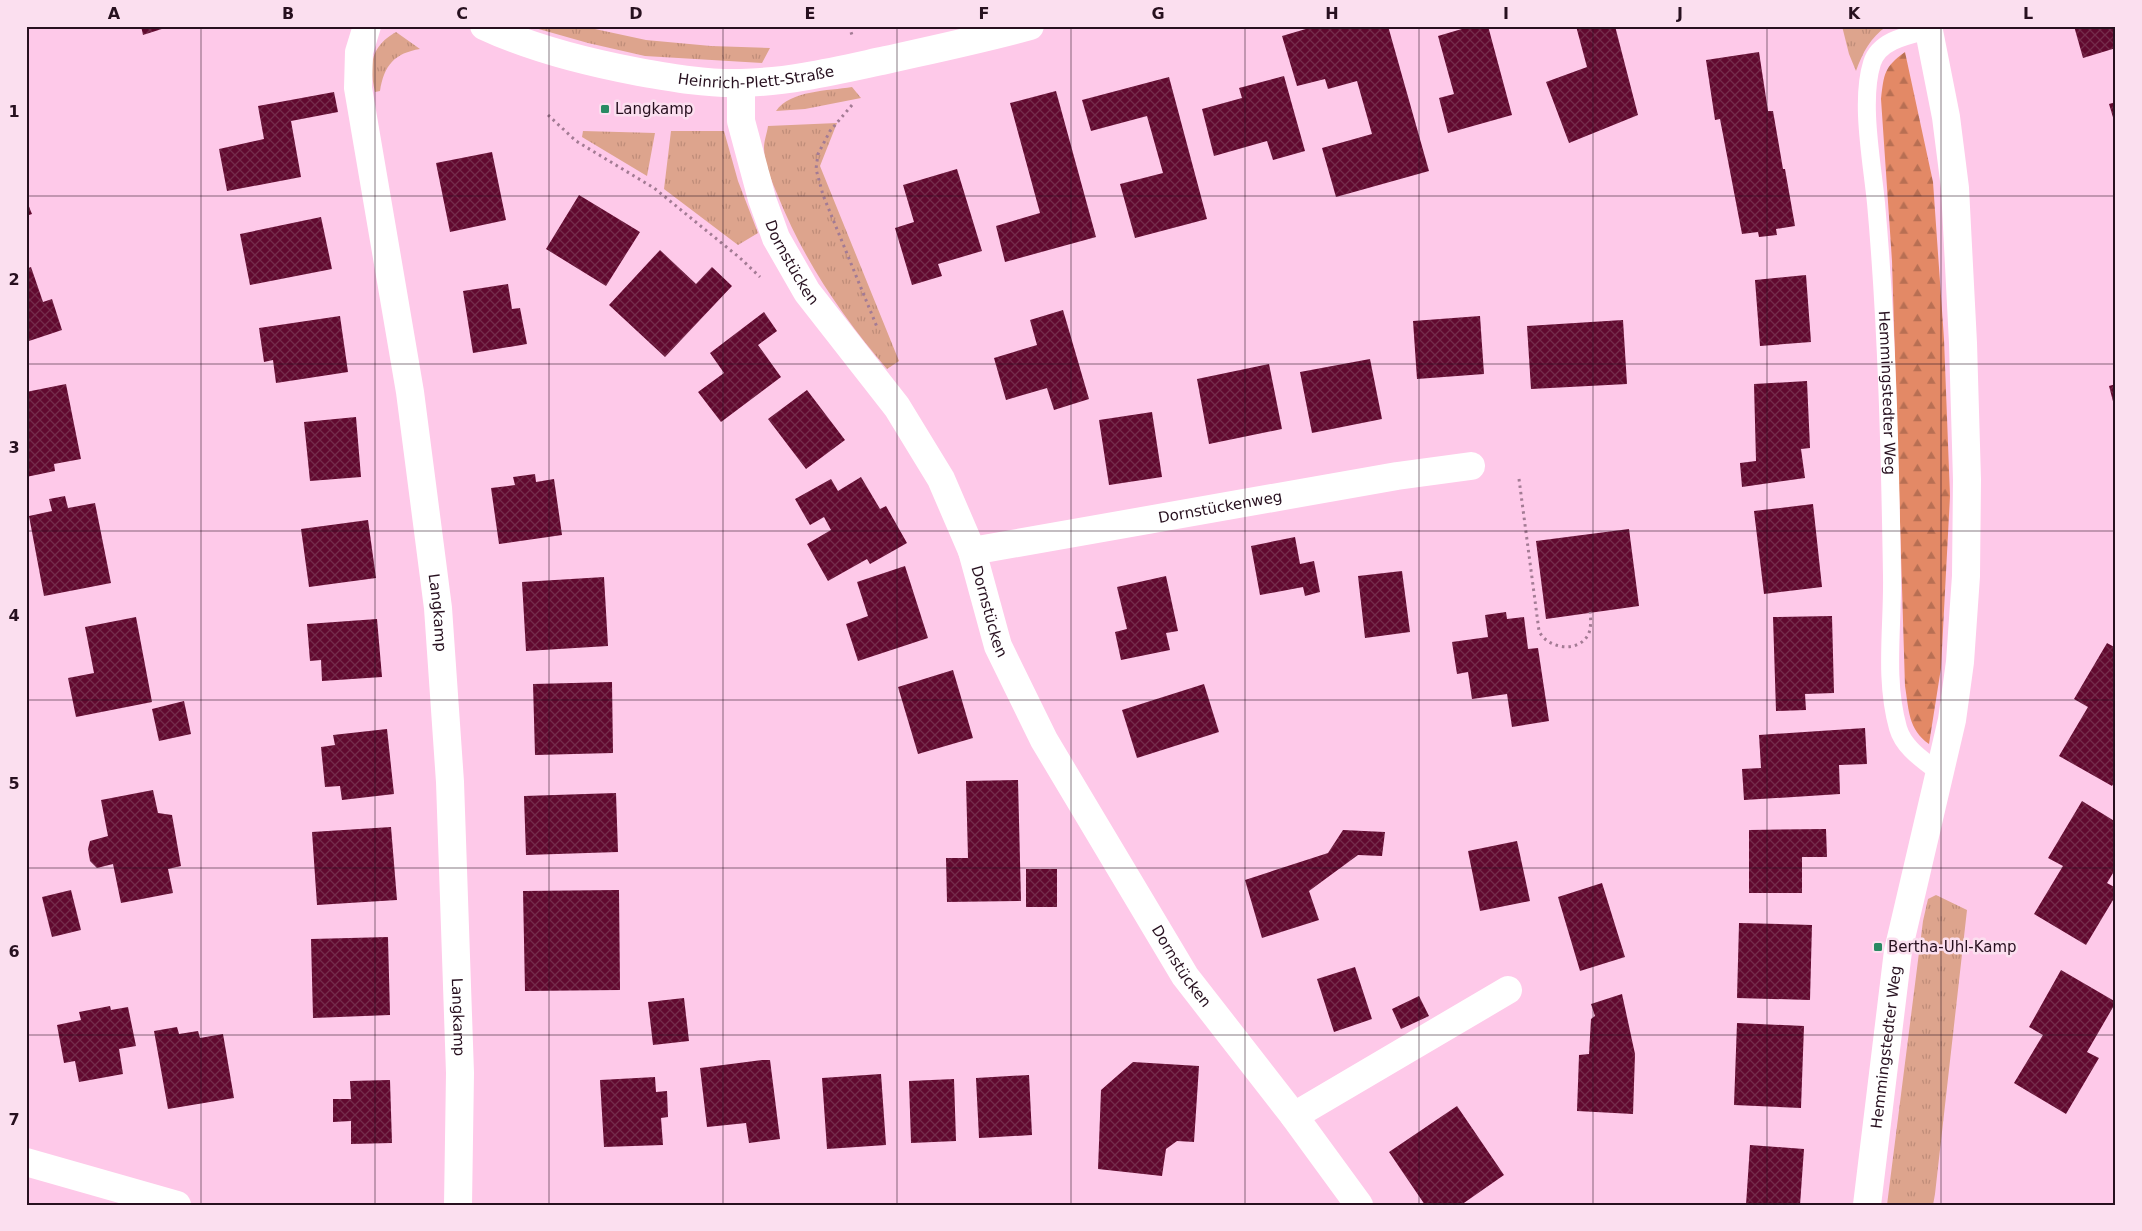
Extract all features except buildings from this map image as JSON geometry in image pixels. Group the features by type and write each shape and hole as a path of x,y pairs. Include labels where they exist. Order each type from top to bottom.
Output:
{"street":[{"name":"Langkamp","path":"367,26 359,52 358,88 410,392 438,608 450,782 460,1073 458,1205"},
{"name":"Heinrich-Plett-Straße","path":"484,26 553,53 613,67 672,78 741,83 790,79 837,70 993,36 1030,26"},
{"name":"Hemmingstedter Weg","path":"1867,1205 1898,951 1941,774 1952,720 1960,662 1966,576 1967,480 1963,343 1955,188 1946,116 1928,28"},
{"name":"Dornstücken","path":"741,83 741,121 762,199 776,238 807,292 897,406 941,479 972,551 998,646 1044,740 1185,976 1294,1116 1359,1205"},
{"name":"Dornstückenweg","path":"972,551 1397,476 1471,466"},
{"path":"1294,1116 1508,990"},
{"path":"26,1162 177,1205"}],"lane":[{"name":"Hemmingstedter Weg","path":"1928,28 1899,38 1884,47 1872,61 1866,98 1882,278 1892,559 1890,665 1893,701 1898,730 1912,751 1941,774"}],"path":[{"path":"852,105 830,131 818,154 816,169 823,195 880,335"},
{"path":"548,115 576,141 654,188 740,258 761,278"},
{"path":"1519,479 1539,631 1543,639 1557,646 1565,647 1580,642 1589,632 1590,612"}],"green space":[{"path":"528,26 581,26 646,40 711,46 770,48 762,63 645,56 588,43"},
{"path":"1842,26 1887,26 1876,35 1868,46 1856,71 1849,54"},
{"path":"396,32 420,49 397,57 384,74 380,91 375,92 372,65 376,50 387,38"},
{"path":"1905,52 1933,182 1944,339 1950,496 1941,668 1929,744 1913,725 1905,686 1892,261 1881,99 1886,72 1893,62"},
{"path":"852,87 861,98 805,109 776,111 783,104 800,95"},
{"path":"837,123 820,166 899,361 887,369 855,329 812,265 788,220 765,160 764,145 768,126"},
{"path":"583,131 655,133 647,176 582,137"},
{"path":"671,131 724,131 738,181 758,233 738,245 664,189"},
{"path":"1936,895 1967,910 1935,1194 1933,1205 1887,1205 1923,921 1928,899"}],"place":[{"name":"Langkamp","path":"605,109"},
{"name":"Bertha-Uhl-Kamp","path":"1878,947"}]}
